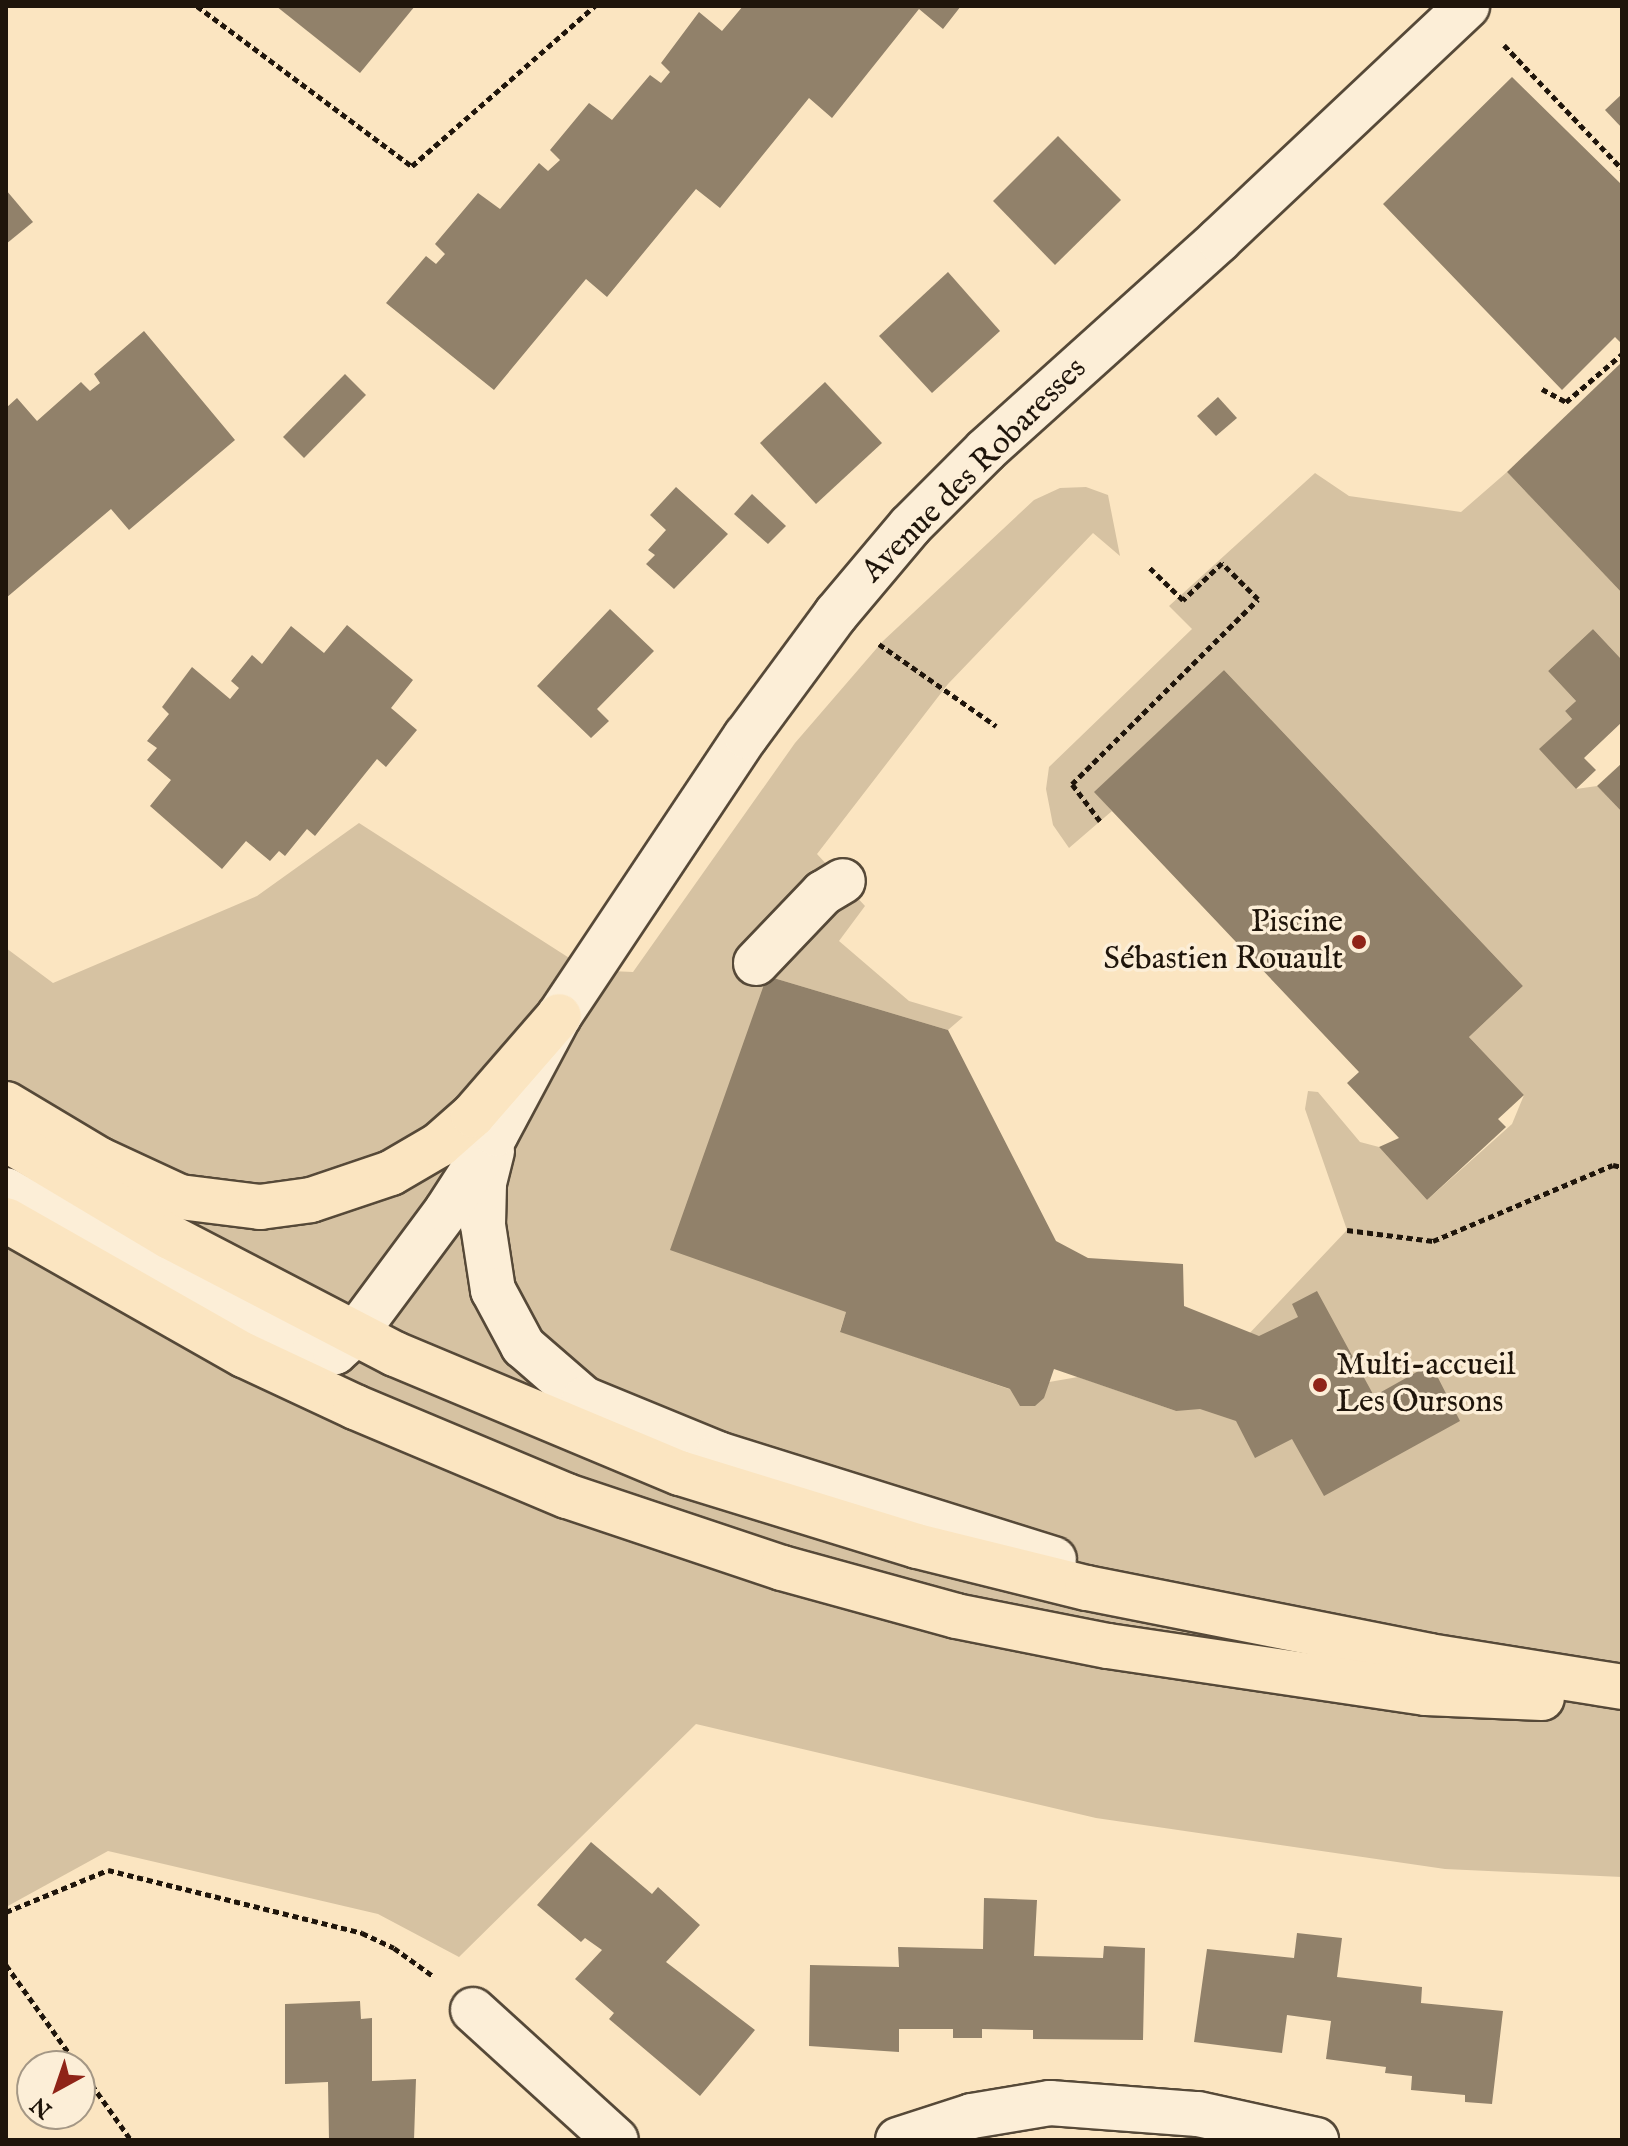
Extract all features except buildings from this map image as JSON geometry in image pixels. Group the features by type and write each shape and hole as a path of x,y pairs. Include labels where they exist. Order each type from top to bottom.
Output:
{"main road":[{"path":"6,1104 100,1160 180,1197 260,1207 311,1200 391,1173 439,1145 473,1115 559,1016"},
{"path":"6,1139 170,1237 355,1334 524,1412 806,1515 1087,1588 1322,1635 1622,1687"},
{"path":"6,1220 244,1355 355,1407 567,1496 782,1568 956,1616 1262,1671 1426,1693 1622,1702"}],"street":[{"name":"Avenue des Robaresses","path":"496,1134 559,1016 746,736 836,614 910,526 986,450 1219,240 1467,6"},
{"path":"756,963 823,893 843,881"},
{"path":"6,1190 301,1351 322,1356 335,1352 355,1334 496,1134"},
{"path":"496,1134 484,1184 486,1258 493,1290 523,1346 584,1399 704,1449 918,1521 1322,1635"},
{"path":"473,2010 616,2140"},
{"path":"898,2140 972,2116 1050,2103 1198,2114 1316,2140"}],"path":[{"path":"197,6 412,166 595,6"},
{"path":"1499,39 1622,169"},
{"path":"1542,389 1566,402 1622,354"},
{"path":"1100,821 1072,784 1258,599 1222,563 1183,600 1149,567"},
{"path":"836,614 996,726"},
{"path":"1347,1230 1433,1241 1613,1165 1622,1167"},
{"path":"6,1912 108,1870 362,1933 420,1966 473,2010"},
{"path":"6,1965 67,2050"},
{"path":"96,2091 131,2140"}],"shaded area":[{"path":"1507,472 1622,593 1622,660 1593,629 1548,671 1576,701 1565,711 1572,719 1540,749 1576,789 1597,786 1622,812 1622,1877 1445,1869 1096,1818 696,1724 459,1957 378,1914 108,1851 6,1907 6,948 53,983 257,896 359,823 588,970 633,972 795,743 883,641 1034,500 1060,488 1086,487 1108,495 1120,556 1093,533 948,684 817,854 865,906 839,941 909,1001 963,1017 948,1030 767,976 846,1312 840,1331 1009,1389 1078,1377 1176,1411 1347,1230 1305,1109 1308,1091 1318,1092 1360,1142 1379,1147 1427,1200 1512,1124 1524,1095 1469,1037 1523,986 1224,670 1095,792 1112,811 1069,848 1053,825 1046,789 1049,767 1192,629 1169,606 1315,473 1349,496 1461,512"}],"place":[{"name":"Piscine Sébastien Rouault","path":"1359,942"},
{"name":"Multi-accueil Les Oursons","path":"1320,1385"}]}
